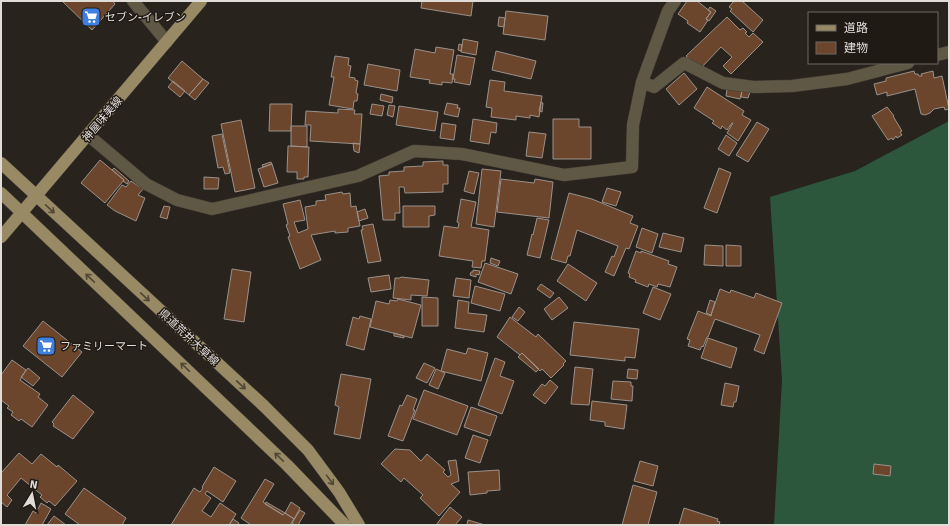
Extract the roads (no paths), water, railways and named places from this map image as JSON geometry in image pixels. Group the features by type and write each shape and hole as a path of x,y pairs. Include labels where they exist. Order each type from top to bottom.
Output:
{"main road":[{"name":"神屋味美線","path":"1,237 201,1"},
{"name":"県道荒井大草線","path":"1,163 264,406 308,450 339,492 359,525"},
{"path":"1,194 287,465 345,525"}],"street":[{"path":"133,1 167,42"},
{"path":"88,135 146,184 177,200 212,209 358,176 414,151 462,154 564,174 632,167 633,125 642,82 668,11 676,1"},
{"path":"938,55 949,52"},
{"path":"642,82 654,87 684,64 723,83 754,87 792,86 847,79 904,64"}],"place":[{"name":"セブン-イレブン","path":"91,17"},
{"name":"ファミリーマート","path":"46,346"}]}
